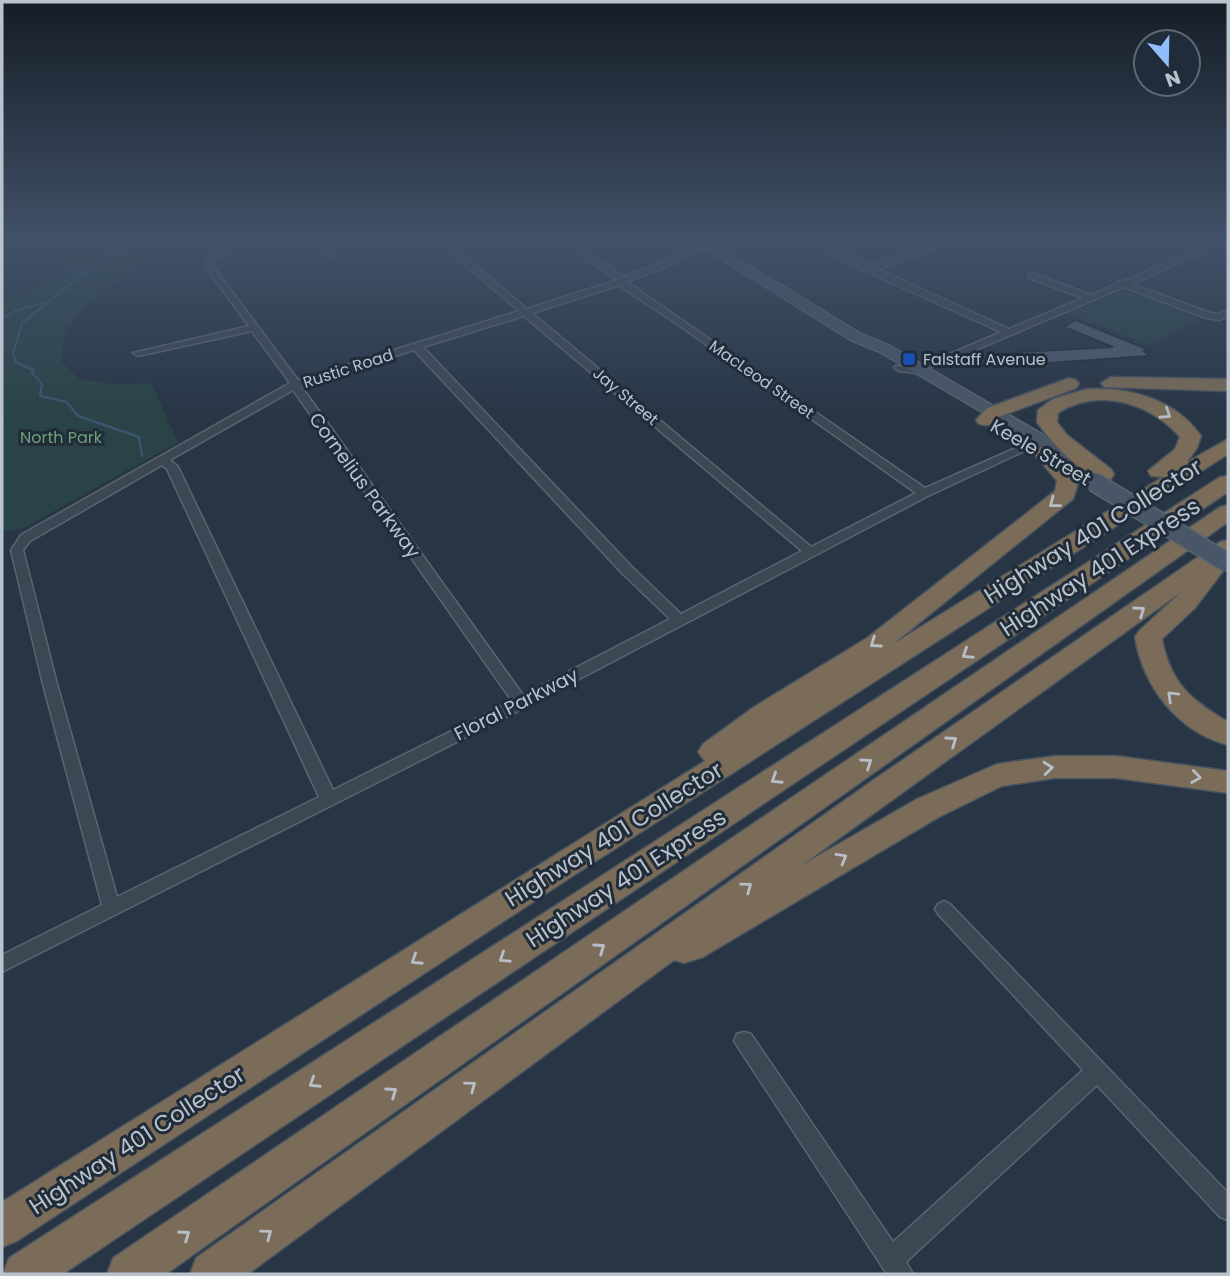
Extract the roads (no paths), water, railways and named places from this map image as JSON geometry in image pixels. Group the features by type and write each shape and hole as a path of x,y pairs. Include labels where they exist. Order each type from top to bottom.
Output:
{"highway":[{"path":"990,416 1071,383 1228,385"},
{"path":"1022,575 1144,481 1181,457 1188,448 1191,436 1177,420 1157,407 1128,398 1098,394 1058,402 1048,410 1047,422 1098,478"},
{"name":"Highway 401 Collector","path":"2,1226 556,870 1228,445"},
{"path":"556,870 764,714 876,644 1065,495 1068,480 1036,448"},
{"name":"Highway 401 Express","path":"25,1274 1228,482"},
{"name":"Highway 401 Express","path":"129,1274 1228,512"},
{"path":"1228,549 1186,601 1148,637 1151,661 1163,688 1187,710 1228,735"},
{"path":"212,1274 883,789 1228,549"},
{"path":"652,955 691,946 928,808 997,775 1055,767 1116,767 1228,782"}],"main road":[{"name":"Keele Street","path":"796,301 856,337 899,368 1228,549"},
{"name":"Keele Street","path":"856,337 885,349 920,370 1036,448 1098,478 1228,563"}],"street":[{"name":"Cornelius Parkway","path":"235,301 521,703"},
{"name":"Jay Street","path":"513,301 810,552"},
{"name":"Rustic Road","path":"111,907 50,684 18,547 40,528 296,384 563,301"},
{"name":"MacLeod Street","path":"648,301 925,493"},
{"path":"938,301 1008,332"},
{"path":"899,368 920,370 942,364 944,360 1081,301"},
{"path":"1168,301 1209,316 1220,317 1228,313"},
{"path":"138,353 254,328"},
{"path":"416,346 627,570 679,620"},
{"name":"Floral Parkway","path":"2,964 521,703 925,493 1036,448"},
{"path":"163,460 172,467 329,800"},
{"path":"944,909 1228,1209"},
{"path":"744,1041 896,1267 1097,1071"}],"waterway":[{"path":"50,301 22,323 13,354 16,362 33,370 32,373 42,384 40,396 67,402 78,416 139,437 142,456"},
{"path":"2,319 15,311 46,302"}],"place":[{"name":"Falstaff Avenue","path":"909,359"}],"park label":[{"name":"North Park","path":"61,437"}]}
